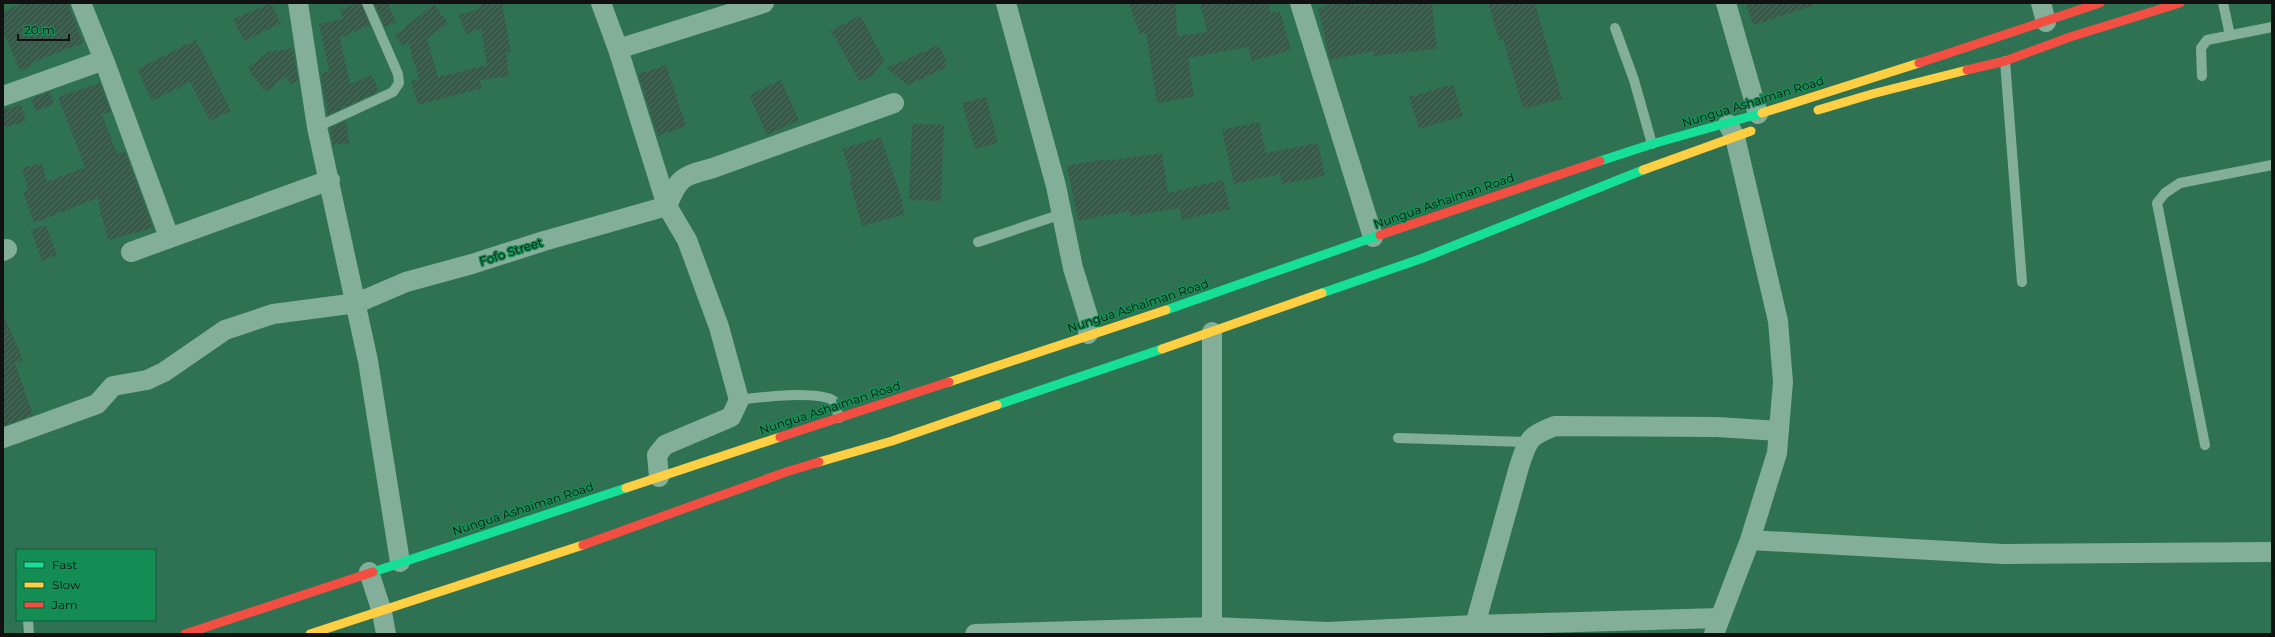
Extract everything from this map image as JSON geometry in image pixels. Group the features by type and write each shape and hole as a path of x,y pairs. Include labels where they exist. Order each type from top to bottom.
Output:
{"main road":[{"name":"Nungua Ashaiman Road","path":"310,634 382,612 604,538 786,472 892,441 1212,332 1423,258 1657,164 1732,130 2100,3"},
{"path":"1807,114 1872,94 2005,61 2070,37 2180,3"},
{"name":"Nungua Ashaiman Road","path":"184,634 839,418 1088,334 1220,292 1373,237 1652,144 1732,130 1761,120"}],"street":[{"path":"80,3 104,60 169,237"},
{"path":"298,3 318,128 357,303 368,361 400,562"},
{"path":"601,3 618,49 667,206 687,240 719,327 739,400 730,417 665,445 658,455 658,477"},
{"path":"618,49 764,3"},
{"path":"1006,3 1062,214 1073,268 1090,323 1088,334"},
{"path":"1300,3 1373,237"},
{"path":"1726,3 1761,120"},
{"path":"2041,3 2046,22"},
{"path":"3,96 104,60"},
{"path":"667,206 675,186 687,174 727,163 894,103"},
{"path":"975,634 1212,630 1328,632 1476,625 1717,626 1750,540 1777,453 1783,382 1778,321 1732,130"},
{"path":"132,252 169,237 330,180"},
{"name":"Fofo Street","path":"3,438 97,404 113,386 147,380 164,372 225,330 273,314 357,303 406,282 667,206"},
{"path":"1212,332 1212,630"},
{"path":"1476,625 1519,467 1528,442 1537,433 1555,426 1717,427 1779,432"},
{"path":"1750,540 2002,554 2272,552"},
{"path":"369,572 382,612 386,634"}],"lane":[{"path":"318,128 393,92 399,83 398,74 367,3"},
{"path":"2223,3 2230,35"},
{"path":"2202,76 2201,48 2208,40 2272,26"},
{"path":"1615,28 1634,80 1652,144"},
{"path":"2005,61 2022,282"},
{"path":"2205,444 2157,203 2165,193 2180,183 2272,165"},
{"path":"978,242 1062,214"},
{"path":"739,400 765,397 826,396 834,401 839,418"},
{"path":"1398,438 1528,442"},
{"path":"28,621 29,634"}],"building":[{"path":"24,3 68,3 83,43 31,63 32,66 20,71 3,31 3,11"},
{"path":"271,3 281,23 244,41 233,19"},
{"path":"357,3 361,3 370,25 340,38 350,84 372,75 379,91 328,115 320,73 329,71 319,24 343,19 340,10"},
{"path":"374,3 388,3 396,22 385,27"},
{"path":"479,3 502,3 511,52 506,53 509,76 480,80 482,88 418,105 411,81 419,79 408,42 402,46 395,35 434,4 448,23 427,39 438,77 487,65 481,29 466,34 459,15 480,8"},
{"path":"1129,3 1176,3 1177,36 1207,32 1200,3 1269,3 1271,13 1280,11 1291,50 1252,61 1248,47 1188,58 1194,97 1157,103 1146,33 1140,35"},
{"path":"1332,3 1353,3 1354,6 1384,3 1432,3 1437,49 1374,56 1374,51 1330,60 1318,9"},
{"path":"1488,3 1535,3 1562,99 1523,109 1503,39 1499,40"},
{"path":"1746,3 1812,3 1813,6 1753,25"},
{"path":"860,15 884,60 873,75 860,82 831,31"},
{"path":"196,40 231,111 210,121 190,82 152,101 137,69"},
{"path":"939,45 946,61 945,68 908,85 886,68"},
{"path":"293,48 298,81 290,84 287,76 266,92 247,68 268,52"},
{"path":"666,65 686,126 658,136 638,74"},
{"path":"781,80 799,120 767,135 749,95"},
{"path":"100,83 111,112 102,114 117,154 125,151 153,228 108,240 97,198 34,223 23,192 28,191 22,168 42,163 47,182 85,167 58,97"},
{"path":"1453,84 1463,116 1419,129 1409,97"},
{"path":"50,92 54,104 36,111 31,98"},
{"path":"986,97 998,143 975,149 962,103"},
{"path":"21,104 26,121 3,128 3,110"},
{"path":"346,121 349,143 333,145 330,128"},
{"path":"1259,122 1266,153 1318,143 1325,176 1282,184 1280,174 1234,184 1222,130"},
{"path":"912,124 944,125 941,201 909,200"},
{"path":"881,137 902,200 904,215 862,226 849,180 852,179 842,149"},
{"path":"1162,153 1168,193 1223,180 1230,209 1182,220 1179,208 1130,216 1129,211 1078,221 1067,166 1104,159 1104,161"},
{"path":"46,225 57,255 42,261 31,230"},
{"path":"3,313 23,360 15,363 33,415 3,426"}],"traffic: fast":[{"path":"1600,161 1652,144 1762,113"},
{"path":"1322,293 1423,258 1643,170"},
{"path":"1166,310 1380,235"},
{"path":"997,405 1162,349"},
{"path":"373,572 626,488"}],"traffic: slow":[{"path":"1762,113 1919,63"},
{"path":"1818,110 1872,94 1967,70"},
{"path":"1643,170 1751,131"},
{"path":"1162,349 1322,293"},
{"path":"949,382 1166,310"},
{"path":"819,462 892,441 997,405"},
{"path":"626,488 780,437"},
{"path":"310,634 583,545"}],"traffic: jam":[{"path":"1919,63 2100,3"},
{"path":"1967,70 2005,61 2070,37 2180,3"},
{"path":"1380,235 1600,161"},
{"path":"780,437 949,382"},
{"path":"583,545 786,472 819,462"},
{"path":"185,634 373,572"}]}
